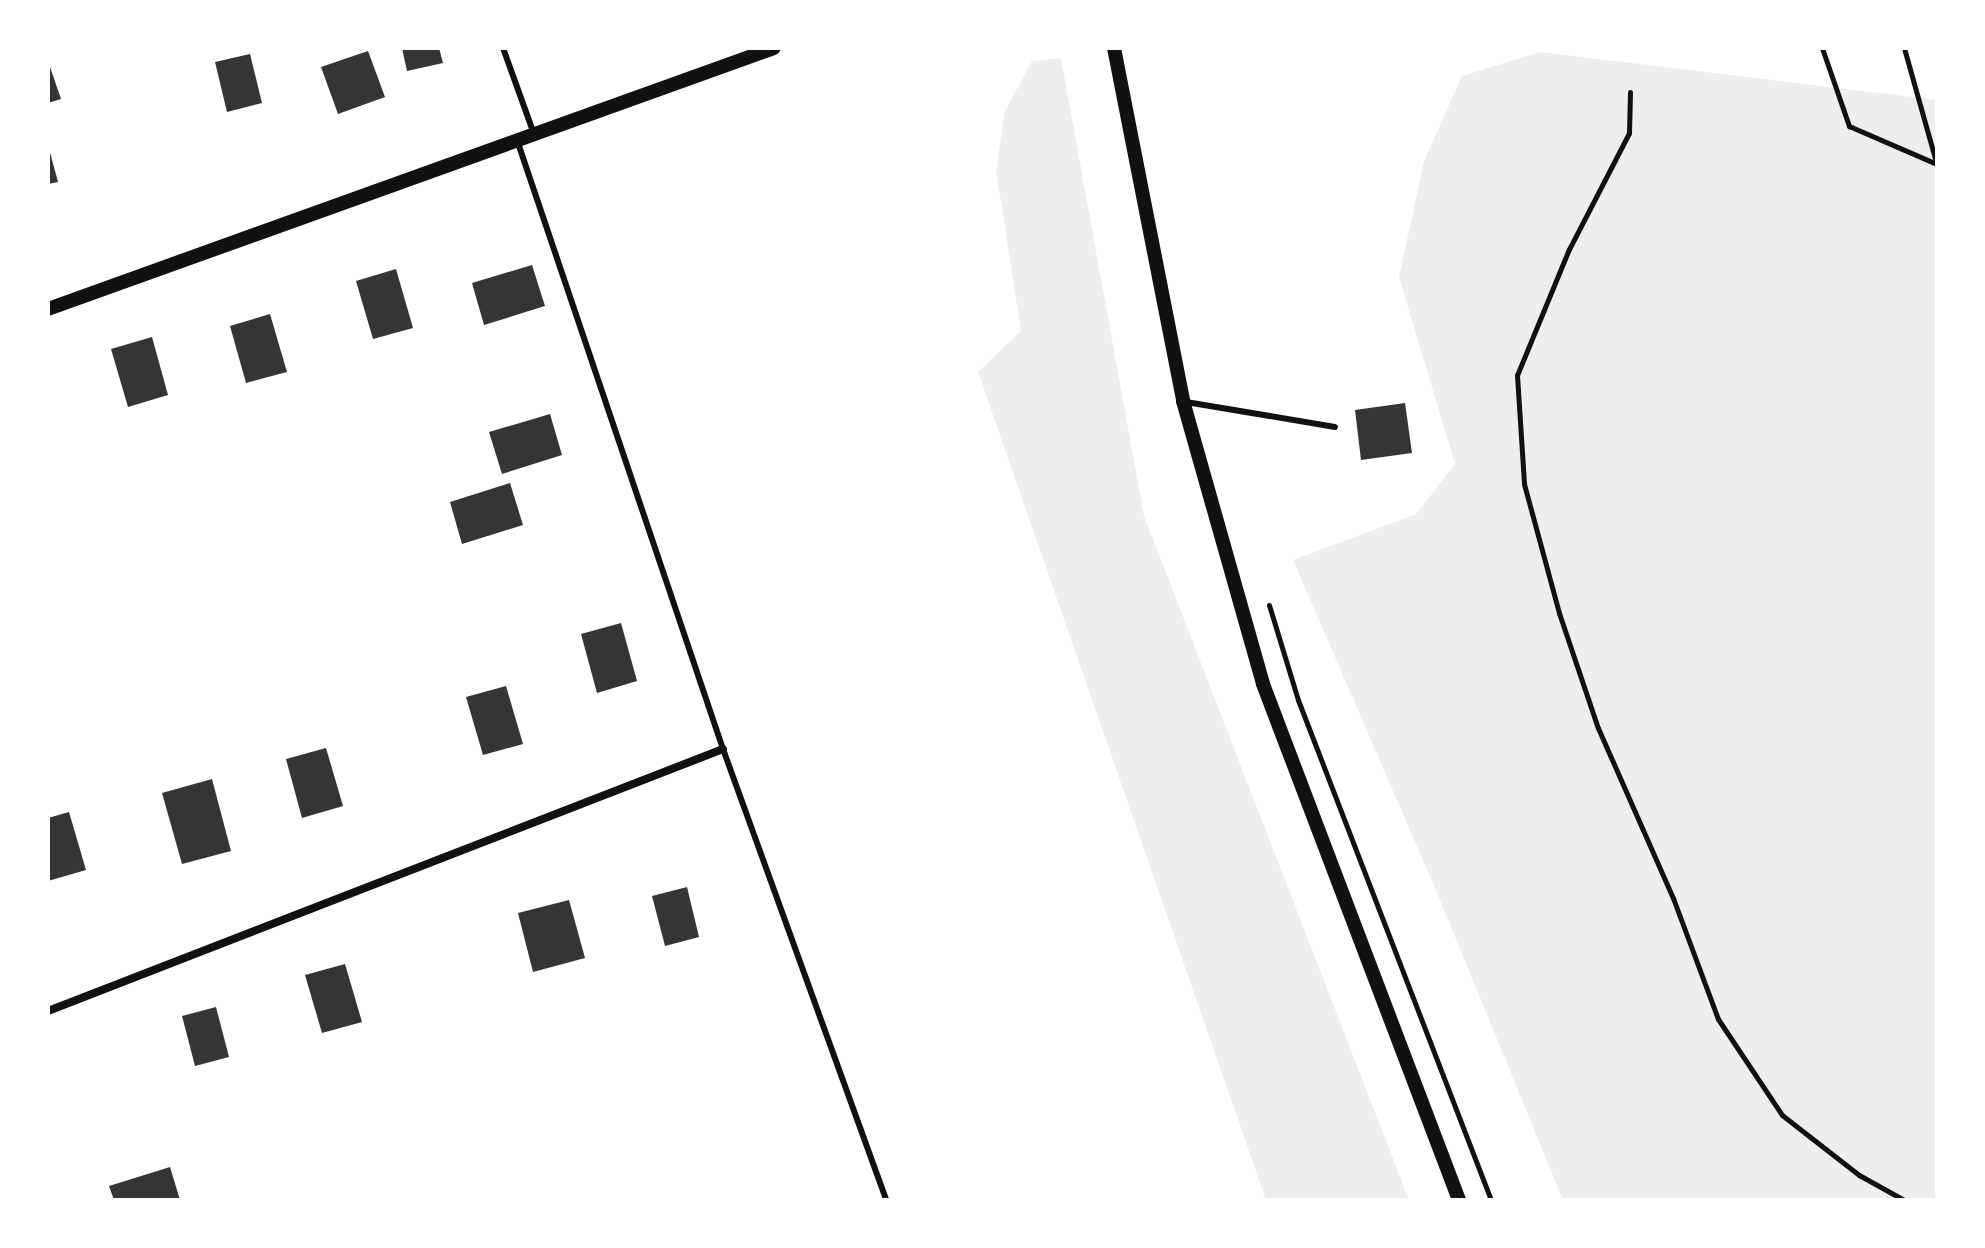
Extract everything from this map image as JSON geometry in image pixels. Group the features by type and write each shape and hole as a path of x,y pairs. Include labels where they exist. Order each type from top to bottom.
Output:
{"street":[{"path":"48,309 774,48"},
{"path":"1114,48 1183,401 1263,684 1459,1200"},
{"path":"48,1011 723,749"}],"lane":[{"path":"503,48 534,134"},
{"path":"517,140 723,749 886,1200"},
{"path":"1183,401 1335,427"}],"path":[{"path":"1822,48 1849,126 1937,164"},
{"path":"1904,48 1937,164"},
{"path":"1630,92 1629,133 1569,249 1517,375 1524,484 1559,613 1598,728 1673,898 1718,1019 1782,1115 1859,1175 1904,1200"},
{"path":"1266,597 1298,700 1491,1200"}],"shaded area":[{"path":"1540,52 1937,100 1937,1200 1563,1200 1435,888 1293,560 1416,514 1455,464 1399,277 1424,161 1462,76"},
{"path":"1061,58 1144,516 1409,1200 1266,1200 978,372 1021,331 996,170 1005,111 1032,61"}],"building":[{"path":"402,48 439,48 443,63 407,71"},
{"path":"368,51 385,97 338,114 321,67"},
{"path":"250,54 262,103 227,112 215,62"},
{"path":"48,61 61,99 48,103"},
{"path":"48,145 58,182 48,184"},
{"path":"532,265 545,306 484,325 472,283"},
{"path":"396,269 413,328 373,339 356,281"},
{"path":"270,314 287,372 246,383 230,326"},
{"path":"152,337 168,395 128,407 111,349"},
{"path":"1405,403 1412,453 1361,460 1355,410"},
{"path":"550,414 562,455 502,474 489,432"},
{"path":"510,483 523,525 462,544 450,502"},
{"path":"621,623 637,681 597,693 581,634"},
{"path":"506,686 523,744 483,755 466,697"},
{"path":"326,748 343,806 302,818 286,759"},
{"path":"212,779 231,851 182,864 162,793"},
{"path":"69,812 86,870 48,881 48,818"},
{"path":"687,887 699,937 665,946 652,896"},
{"path":"569,900 585,958 533,972 518,913"},
{"path":"345,964 362,1022 322,1033 305,975"},
{"path":"216,1007 229,1057 195,1066 182,1016"},
{"path":"170,1167 180,1200 114,1200 109,1186"}]}
